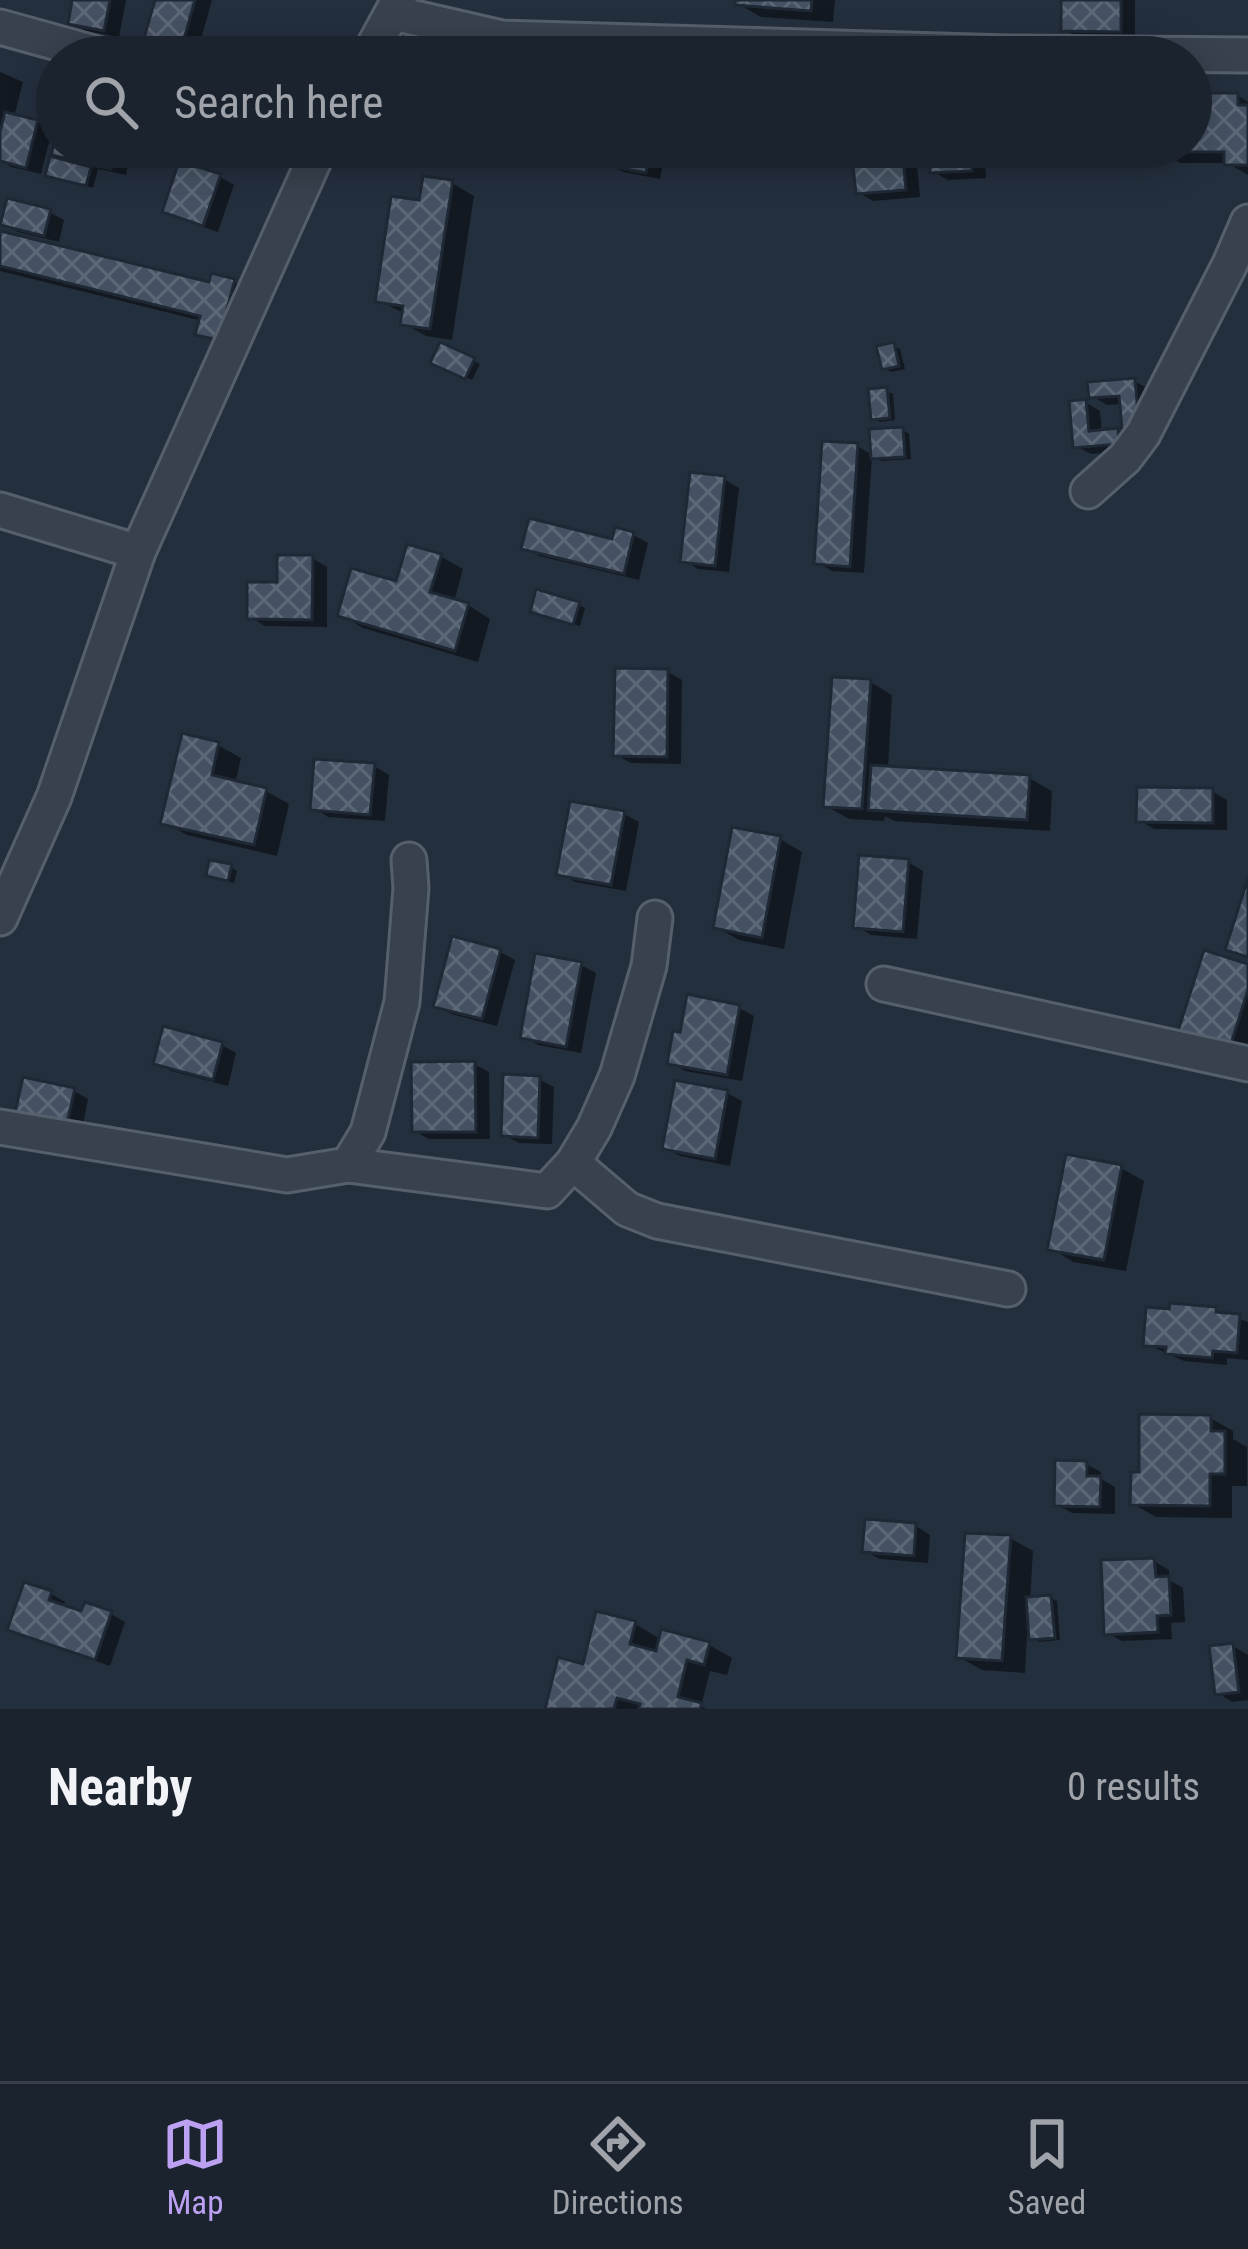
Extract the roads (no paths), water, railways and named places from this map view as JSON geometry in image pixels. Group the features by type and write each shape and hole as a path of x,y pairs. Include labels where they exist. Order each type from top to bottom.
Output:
{"street":[{"path":"380,36 396,6 495,36"},
{"path":"0,27 36,37"},
{"path":"1212,55 1248,55"},
{"path":"0,917 54,797 138,552 311,168"},
{"path":"1088,490 1125,458 1143,434 1248,221"},
{"path":"0,510 138,552"},
{"path":"348,1165 368,1132 402,1002 409,860"},
{"path":"0,1127 287,1174 348,1165 548,1191 573,1163 617,1076 649,966 655,919"},
{"path":"884,984 1248,1064"},
{"path":"573,1163 627,1209 657,1221 1007,1289"}]}
